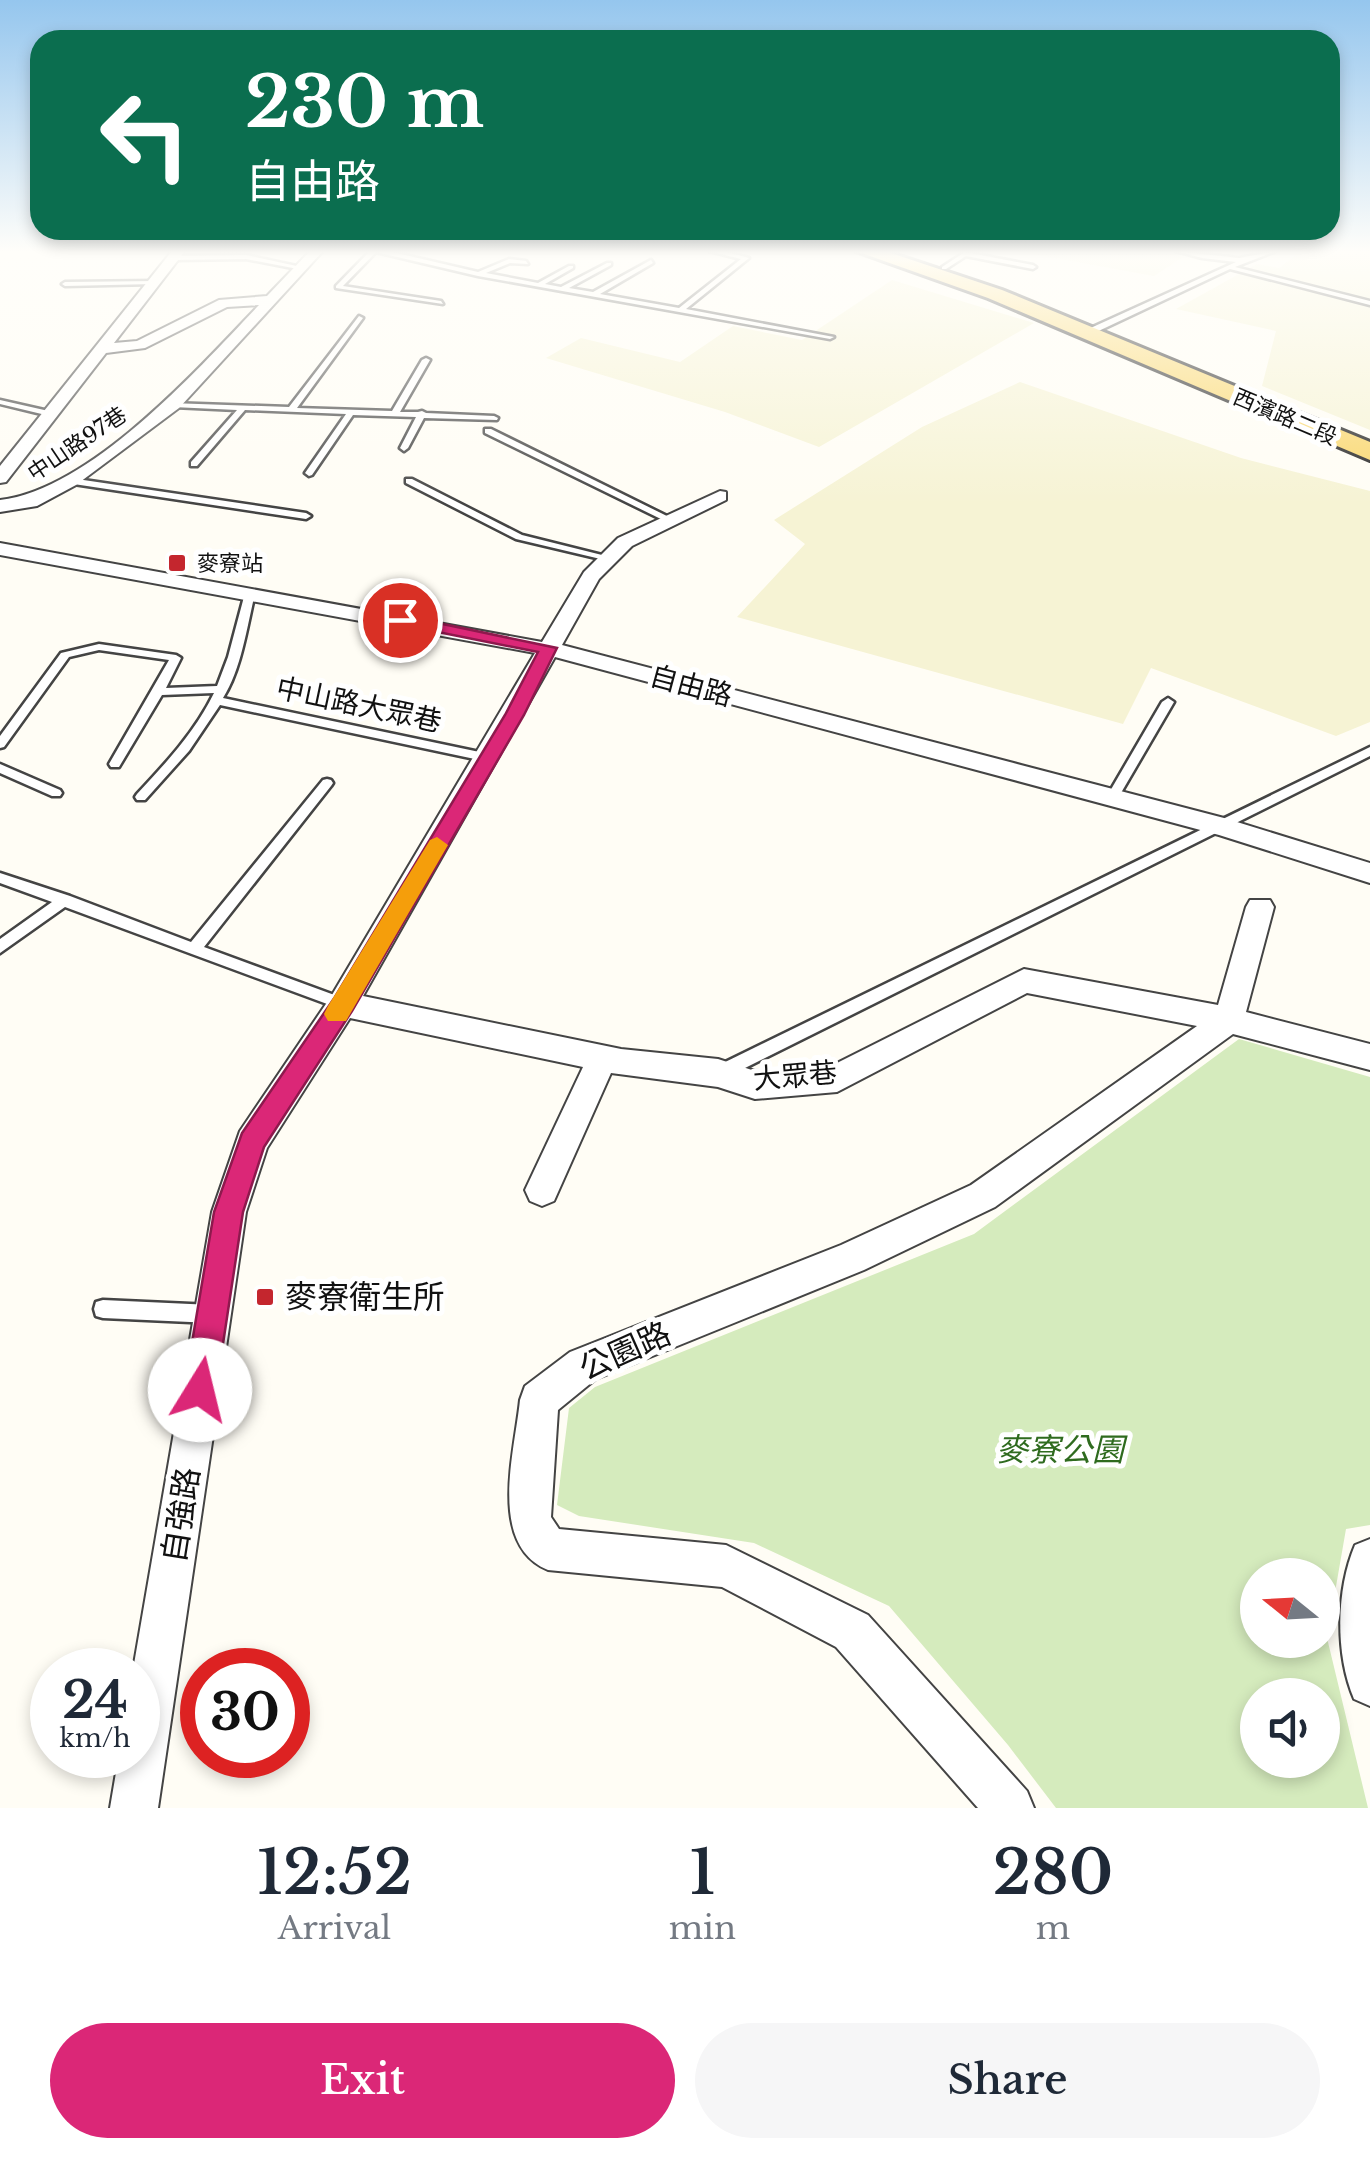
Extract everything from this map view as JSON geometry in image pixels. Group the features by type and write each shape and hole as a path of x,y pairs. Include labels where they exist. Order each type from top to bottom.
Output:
{"main road":[{"name":"西濱路二段","path":"1104,335 1370,452"},
{"name":"西濱路二段","path":"1105,335 1370,440"}],"street":[{"path":"0,478 112,335"},
{"path":"101,349 140,346 161,335"},
{"name":"中山路97巷","path":"0,506 31,502 70,481 173,405 241,335"},
{"name":"自強路","path":"134,1808 229,1212 252,1142 344,1004 591,576 625,542 720,496"},
{"name":"自由路","path":"0,549 548,648 1224,827 1370,873"},
{"path":"1260,908 1229,1020 1370,1056"},
{"name":"大眾巷","path":"344,1004 602,1058 718,1073 754,1085 837,1078 1024,981 1229,1020"},
{"name":"公園路","path":"1010,1808 852,1631 726,1566 548,1549 530,1523 539,1400 583,1365 852,1258 983,1196 1229,1020"},
{"path":"542,1190 602,1058"},
{"path":"1370,1560 1362,1640 1370,1683"}],"lane":[{"path":"292,409 345,335"},
{"path":"821,335 830,337"},
{"path":"396,412 426,360"},
{"path":"0,402 50,414"},
{"path":"173,405 494,418"},
{"path":"194,464 244,407"},
{"path":"309,473 352,410"},
{"path":"404,448 422,413"},
{"path":"488,431 670,520"},
{"path":"70,481 306,516"},
{"path":"409,481 519,537 609,558"},
{"path":"141,797 177,759 221,695 250,593"},
{"path":"0,744 64,654 99,647 176,658 116,764"},
{"name":"中山路大眾巷","path":"158,692 221,695 489,758"},
{"path":"1112,798 1168,702"},
{"path":"718,1073 1370,752"},
{"path":"0,768 56,793"},
{"path":"194,950 328,783"},
{"path":"0,878 344,1004"},
{"path":"0,947 65,900"},
{"path":"103,1309 212,1314"}],"shaded area":[{"path":"719,335 779,335 802,340 809,335 1013,335 819,447 725,412 546,358 581,338 680,362"},
{"path":"1275,335 1370,335 1370,430 1262,386"},
{"path":"1020,382 1241,458 1370,491 1370,722 1336,736 1151,668 1123,724 737,617 805,544 774,520 922,427"}],"green space":[{"name":"麥寮公園","path":"1239,1039 1370,1077 1370,1525 1346,1529 1340,1563 1340,1558 1240,1558 1240,1658 1332,1658 1337,1678 1240,1678 1240,1778 1340,1778 1340,1692 1368,1808 1056,1808 1008,1745 889,1606 754,1543 579,1516 557,1505 569,1408 595,1387 974,1234"}],"slow traffic":[{"path":"337,1014 437,845"}],"place":[{"name":"麥寮站","path":"177,563"},
{"name":"麥寮衛生所","path":"265,1297"}],"route":[{"path":"200,1390 229,1212 252,1142 344,1004 514,715 548,648 400,620"}]}
